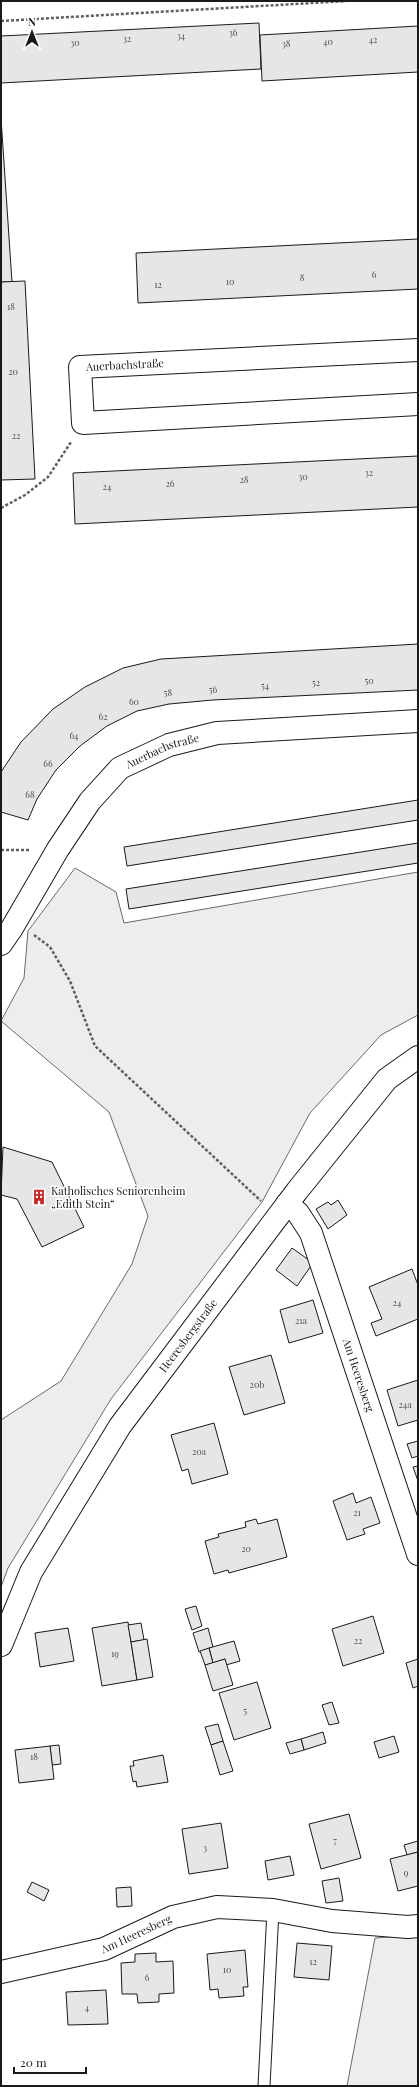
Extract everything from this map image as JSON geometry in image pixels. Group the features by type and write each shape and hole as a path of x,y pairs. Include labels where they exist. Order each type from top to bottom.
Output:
{"street":[{"name":"Auerbachstraße","path":"83,423 80,367 418,350"},
{"path":"83,423 418,404"},
{"name":"Auerbachstraße","path":"1,944 12,928 58,849 86,807 120,768 169,745 217,733 418,721"},
{"name":"Heeresbergstraße","path":"1,1645 31,1572 120,1426 283,1209 387,1079 418,1057"},
{"name":"Am Heeresberg","path":"283,1209 298,1213 311,1233 418,1554"},
{"name":"Am Heeresberg","path":"1,1972 104,1949 173,1918 218,1907 273,1910 332,1922 418,1926"}],"lane":[{"path":"264,2086 273,1910"}],"path":[{"path":"1,21 347,1"},
{"path":"1,508 25,495 48,477 83,423"},
{"path":"28,931 50,947 70,981 95,1046 256,1196 283,1209"}],"shaded area":[{"path":"75,868 116,892 124,923 418,872 418,1015 381,1035 310,1113 262,1202 111,1399 8,1568 1,1587 1,1420 61,1381 132,1264 148,1216 109,1112 1,1021 24,978 28,931"},
{"path":"418,1935 418,2086 347,2086 375,1938"}],"building":[{"path":"259,23 261,69 1,83 1,36"},
{"path":"418,26 418,72 262,81 260,35"},
{"path":"1,118 12,282 1,282"},
{"path":"418,239 418,289 138,303 136,253"},
{"path":"25,281 35,479 1,480 1,282"},
{"path":"418,456 418,507 75,524 73,473"},
{"path":"418,644 418,690 213,700 169,704 137,711 107,726 80,746 56,770 37,799 28,820 1,812 1,772 21,742 53,709 85,687 123,668 161,659"},
{"path":"418,800 418,820 127,866 124,847"},
{"path":"418,843 418,863 129,909 126,889"},
{"name":"Katholisches Seniorenheim „Edith Stein“","path":"3,1147 52,1162 84,1227 42,1247 17,1199 1,1195"},
{"path":"338,1200 347,1215 328,1229 316,1209 328,1202 331,1205"},
{"path":"292,1248 313,1263 297,1286 276,1270"},
{"path":"412,1269 418,1285 418,1319 376,1336 371,1323 382,1319 369,1287"},
{"path":"313,1300 323,1333 289,1343 280,1310"},
{"path":"271,1355 285,1403 244,1415 229,1367"},
{"path":"418,1380 418,1420 398,1426 387,1390"},
{"path":"214,1423 228,1474 192,1484 188,1469 182,1471 171,1435"},
{"path":"418,1441 418,1456 412,1458 407,1444"},
{"path":"418,1466 418,1481 413,1467"},
{"path":"353,1493 356,1503 371,1497 380,1523 363,1529 365,1534 347,1540 333,1501"},
{"path":"256,1519 258,1524 277,1519 287,1557 229,1573 228,1570 214,1574 205,1541 219,1537 218,1534 246,1527 245,1522"},
{"path":"196,1606 202,1626 192,1630 185,1609"},
{"path":"373,1616 384,1653 343,1666 332,1629"},
{"path":"128,1622 137,1680 102,1686 92,1628"},
{"path":"141,1623 144,1640 131,1642 128,1625"},
{"path":"68,1628 74,1661 40,1667 35,1633"},
{"path":"208,1628 213,1647 199,1652 193,1633"},
{"path":"147,1639 153,1677 137,1680 131,1642"},
{"path":"234,1641 240,1661 226,1665 225,1659 213,1663 209,1648"},
{"path":"209,1648 213,1663 205,1665 200,1651"},
{"path":"225,1659 233,1685 213,1691 205,1665"},
{"path":"418,1659 418,1686 413,1688 406,1663"},
{"path":"257,1682 271,1728 234,1740 219,1693"},
{"path":"332,1702 339,1723 329,1725 322,1705"},
{"path":"218,1724 223,1741 211,1745 205,1727"},
{"path":"323,1732 326,1743 304,1750 301,1739"},
{"path":"394,1736 399,1752 379,1758 374,1742"},
{"path":"301,1739 304,1750 290,1754 286,1743"},
{"path":"223,1741 233,1771 220,1775 211,1745"},
{"path":"59,1745 61,1764 52,1765 50,1746"},
{"path":"50,1746 54,1779 19,1783 15,1750"},
{"path":"163,1755 168,1782 137,1787 136,1781 133,1782 130,1766 134,1766 133,1761"},
{"path":"349,1814 361,1858 321,1869 309,1824"},
{"path":"221,1823 228,1868 189,1874 182,1829"},
{"path":"418,1841 418,1852 407,1855 404,1845"},
{"path":"418,1852 418,1886 398,1891 390,1859"},
{"path":"290,1856 294,1875 268,1880 265,1861"},
{"path":"339,1878 343,1901 326,1903 322,1881"},
{"path":"32,1882 49,1890 44,1901 27,1892"},
{"path":"131,1887 132,1906 117,1907 116,1888"},
{"path":"297,1943 332,1946 329,1980 294,1977"},
{"path":"245,1950 248,1987 243,1987 244,1996 219,1998 218,1989 210,1990 207,1954"},
{"path":"156,1953 156,1962 173,1961 174,1993 159,1994 159,2002 138,2003 137,1994 122,1994 121,1963 135,1962 135,1954"},
{"path":"106,1990 108,2024 68,2025 66,1992"}],"place":[{"name":"Katholisches Seniorenheim „Edith Stein“","path":"39,1197"}]}
